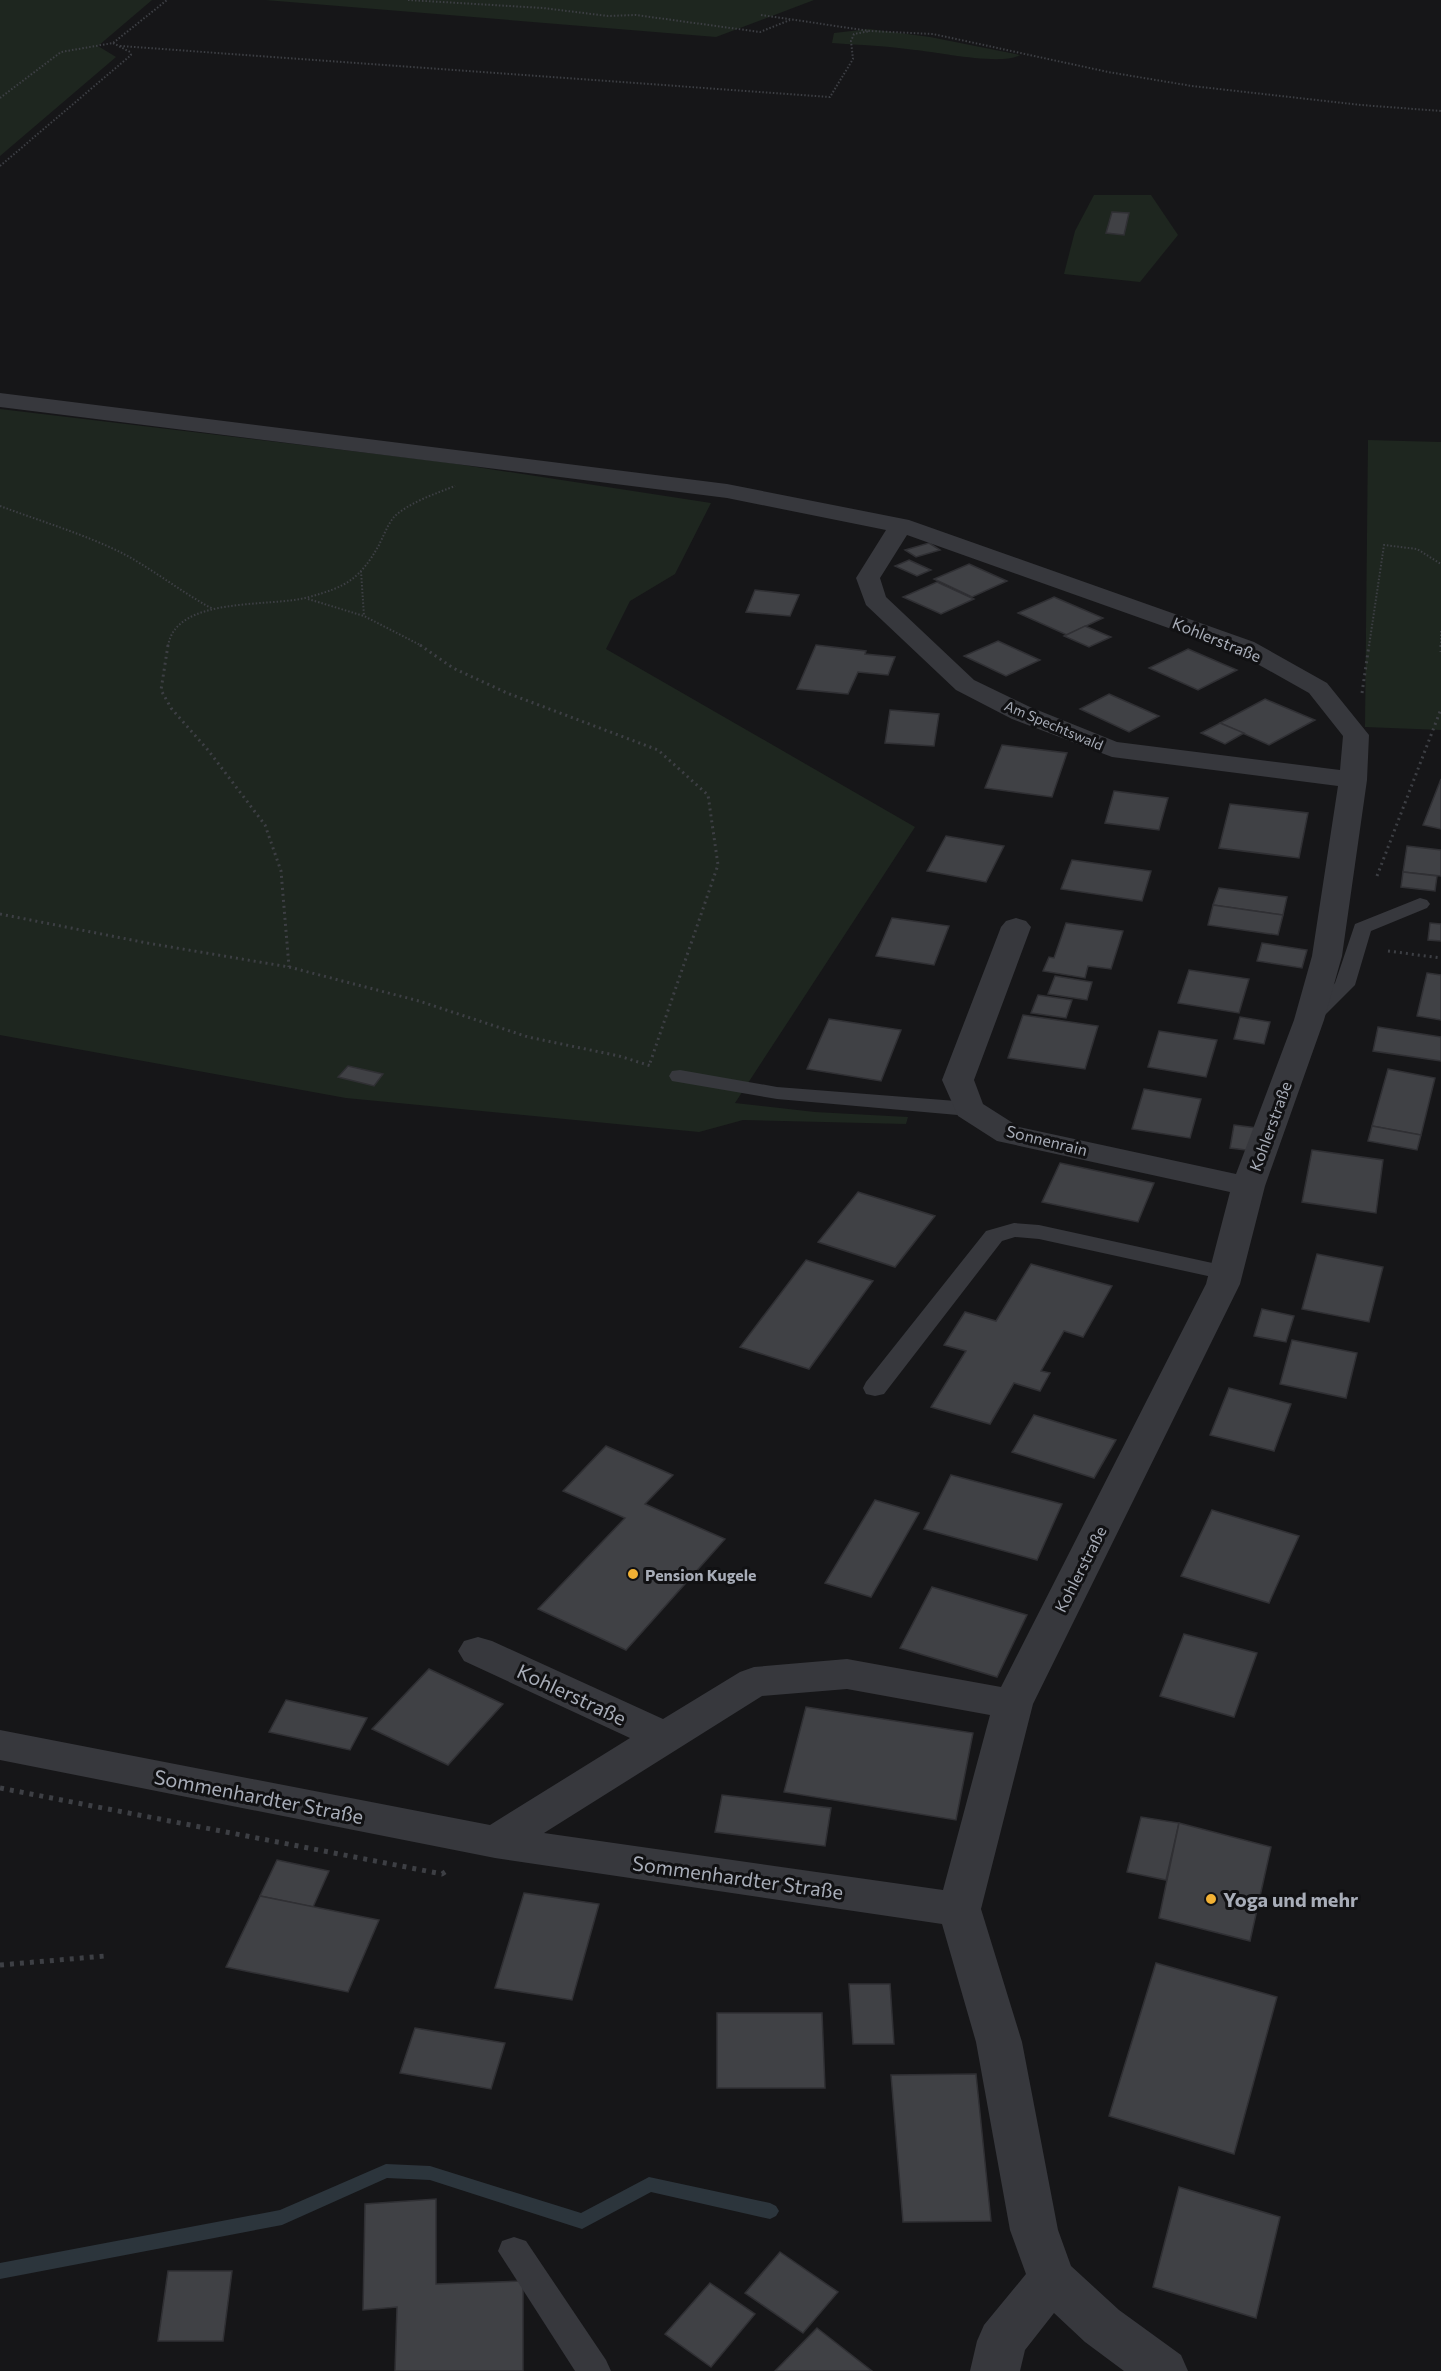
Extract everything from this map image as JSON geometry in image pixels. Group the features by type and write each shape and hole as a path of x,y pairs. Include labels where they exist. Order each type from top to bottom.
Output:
{"street":[{"name":"Kohlerstraße","path":"0,400 727,491 901,525 943,537 1245,647 1318,688 1356,735 1353,780 1327,956 1309,1020 1248,1186 1226,1273 1182,1367 1013,1704 959,1909"},
{"name":"Am Spechtswald","path":"901,525 868,578 875,600 964,685 1021,712 1112,749 1353,780"},
{"path":"969,1108 958,1080 1016,927"},
{"name":"Sonnenrain","path":"969,1108 1008,1134 1248,1186"},
{"name":"Kohlerstraße","path":"478,1651 665,1737"},
{"path":"495,1842 754,1682 848,1674 1013,1704"},
{"name":"Sommenhardter Straße","path":"0,1745 495,1842 959,1909"},
{"path":"959,1909 999,2042 1034,2230 1052,2279 1102,2326 1163,2371"},
{"path":"995,2371 1002,2341 1052,2279"}],"lane":[{"path":"1309,1020 1345,985 1360,937 1420,904"},
{"path":"680,1076 777,1094 969,1108"},
{"path":"875,1388 994,1236 1014,1230 1039,1232 1226,1273"},
{"path":"514,2251 594,2371"}],"path":[{"path":"0,98 61,52 113,42 167,0"},
{"path":"408,0 543,8 608,16 636,15 760,32 791,20"},
{"path":"761,15 870,31 933,34 1108,72 1192,86 1361,105 1441,111"},
{"path":"120,46 830,97 853,59 851,41 854,34 870,31"},
{"path":"0,166 131,55 130,52 113,42"},
{"path":"289,967 281,871 265,825 208,750 171,708 161,690 170,634 186,619 213,609 307,598 348,584 370,561 394,517 428,496 461,485"},
{"path":"0,506 119,552 152,570 181,592 213,609"},
{"path":"1356,735 1384,545 1417,549 1441,564"},
{"path":"361,570 364,616"},
{"path":"307,598 364,616 423,647 453,668 528,702 658,750 708,795 718,865 649,1066"},
{"path":"1441,631 1441,652"},
{"path":"1441,709 1426,752 1388,840 1360,937 1441,958"},
{"path":"0,914 147,943 289,967 419,1001 528,1037 619,1056 680,1076"},
{"path":"0,1965 105,1956"}],"shaded area":[{"path":"0,0 152,0 98,46 116,57 0,156"},
{"path":"265,0 814,0 716,37"},
{"path":"869,29 930,37 1020,55 1011,58 985,59 832,43 834,33"},
{"path":"1094,195 1151,195 1178,235 1140,282 1064,274 1075,231"},
{"path":"0,409 444,462 711,503 675,574 630,601 606,649 915,827 735,1103 815,1112 908,1117 906,1124 743,1120 699,1132 346,1098 0,1035"},
{"path":"1368,440 1441,442 1441,730 1365,727"}],"building":[{"path":"1112,212 1129,213 1124,235 1106,233"},
{"path":"929,543 940,550 916,557 905,550"},
{"path":"909,560 931,570 917,576 895,566"},
{"path":"969,564 1007,581 972,597 934,579"},
{"path":"937,582 974,599 941,614 903,597"},
{"path":"755,590 799,595 790,616 746,612"},
{"path":"1054,597 1103,618 1067,635 1018,613"},
{"path":"1085,626 1111,637 1089,647 1064,636"},
{"path":"998,641 1040,660 1006,676 964,656"},
{"path":"816,645 895,657 888,675 858,672 848,694 797,689"},
{"path":"1188,649 1237,670 1198,690 1149,668"},
{"path":"1109,694 1159,716 1129,732 1080,709"},
{"path":"1265,699 1315,720 1269,745 1220,723"},
{"path":"890,710 939,714 934,746 885,743"},
{"path":"1220,723 1244,733 1225,744 1201,733"},
{"path":"1002,745 1067,753 1052,797 985,788"},
{"path":"1441,779 1441,829 1423,825"},
{"path":"1114,791 1168,798 1159,830 1105,823"},
{"path":"1230,804 1308,813 1299,858 1219,848"},
{"path":"946,836 1004,846 986,882 927,871"},
{"path":"1407,846 1441,850 1441,876 1403,872"},
{"path":"1072,860 1151,871 1142,901 1061,889"},
{"path":"1403,872 1437,876 1435,891 1401,887"},
{"path":"1219,888 1287,897 1283,915 1213,905"},
{"path":"1213,905 1283,915 1278,935 1208,925"},
{"path":"892,918 949,926 934,965 876,956"},
{"path":"1066,923 1123,931 1111,969 1088,966 1085,978 1043,971 1049,957 1054,958"},
{"path":"1430,923 1441,924 1441,941 1428,940"},
{"path":"1262,943 1307,950 1302,968 1257,961"},
{"path":"1189,970 1249,979 1239,1013 1178,1003"},
{"path":"1427,973 1441,975 1441,1020 1417,1016"},
{"path":"1055,976 1092,982 1087,1000 1048,994"},
{"path":"1038,995 1072,1000 1066,1018 1031,1013"},
{"path":"1023,1015 1098,1026 1085,1069 1008,1058"},
{"path":"1240,1017 1270,1022 1264,1044 1234,1039"},
{"path":"829,1019 901,1030 881,1081 807,1069"},
{"path":"1378,1027 1441,1037 1441,1061 1373,1051"},
{"path":"1159,1031 1217,1040 1206,1077 1148,1067"},
{"path":"348,1066 383,1074 374,1086 338,1077"},
{"path":"1388,1069 1435,1078 1421,1135 1372,1126"},
{"path":"1144,1089 1201,1099 1190,1138 1132,1129"},
{"path":"1234,1125 1257,1128 1254,1151 1230,1148"},
{"path":"1372,1126 1421,1135 1417,1150 1368,1141"},
{"path":"1312,1150 1383,1160 1376,1213 1302,1202"},
{"path":"1060,1163 1154,1183 1138,1222 1042,1202"},
{"path":"858,1192 935,1216 895,1267 818,1242"},
{"path":"1317,1254 1383,1267 1369,1322 1302,1309"},
{"path":"806,1260 873,1281 809,1369 740,1347"},
{"path":"1031,1264 1112,1286 1083,1337 1064,1331 1041,1371 1050,1373 1040,1391 1014,1383 990,1424 931,1407 966,1351 944,1345 965,1312 996,1321"},
{"path":"1262,1309 1294,1316 1286,1342 1254,1336"},
{"path":"1292,1340 1357,1353 1346,1398 1280,1384"},
{"path":"1229,1388 1291,1404 1274,1451 1210,1435"},
{"path":"1034,1415 1116,1440 1094,1478 1012,1452"},
{"name":"Pension Kugele","path":"606,1446 673,1475 645,1504 725,1539 626,1650 538,1609 625,1518 563,1491"},
{"path":"951,1475 1062,1504 1037,1560 924,1529"},
{"path":"875,1500 919,1513 871,1597 825,1583"},
{"path":"1212,1510 1299,1536 1269,1603 1181,1576"},
{"path":"932,1587 1027,1615 997,1677 900,1648"},
{"path":"1184,1634 1257,1653 1234,1717 1160,1696"},
{"path":"429,1669 503,1704 448,1765 372,1729"},
{"path":"286,1700 367,1718 350,1750 269,1732"},
{"path":"806,1707 973,1733 956,1820 784,1792"},
{"path":"722,1795 831,1808 825,1846 715,1832"},
{"path":"1141,1817 1179,1823 1166,1880 1127,1872"},
{"name":"Yoga und mehr","path":"1179,1823 1271,1847 1250,1941 1159,1918"},
{"path":"277,1860 329,1871 313,1907 260,1896"},
{"path":"524,1893 599,1904 572,2000 495,1988"},
{"path":"260,1896 379,1920 348,1992 226,1967"},
{"path":"1156,1963 1277,1997 1234,2154 1109,2116"},
{"path":"849,1984 890,1984 894,2044 853,2044"},
{"path":"717,2013 822,2013 825,2088 717,2088"},
{"path":"415,2028 505,2043 491,2089 400,2073"},
{"path":"976,2074 991,2221 903,2222 891,2075"},
{"path":"1179,2187 1280,2217 1256,2318 1153,2287"},
{"path":"436,2199 436,2284 523,2281 523,2371 395,2371 397,2307 363,2310 365,2204"},
{"path":"780,2252 838,2292 803,2333 745,2293"},
{"path":"168,2271 232,2271 223,2341 158,2341"},
{"path":"710,2283 755,2314 711,2367 665,2334"},
{"path":"817,2328 872,2371 775,2371"}],"waterway":[{"path":"0,2271 282,2217 386,2171 430,2173 582,2221 649,2184 770,2211"}],"place":[{"name":"Pension Kugele","path":"633,1574"},
{"name":"Yoga und mehr","path":"1211,1899"}]}
